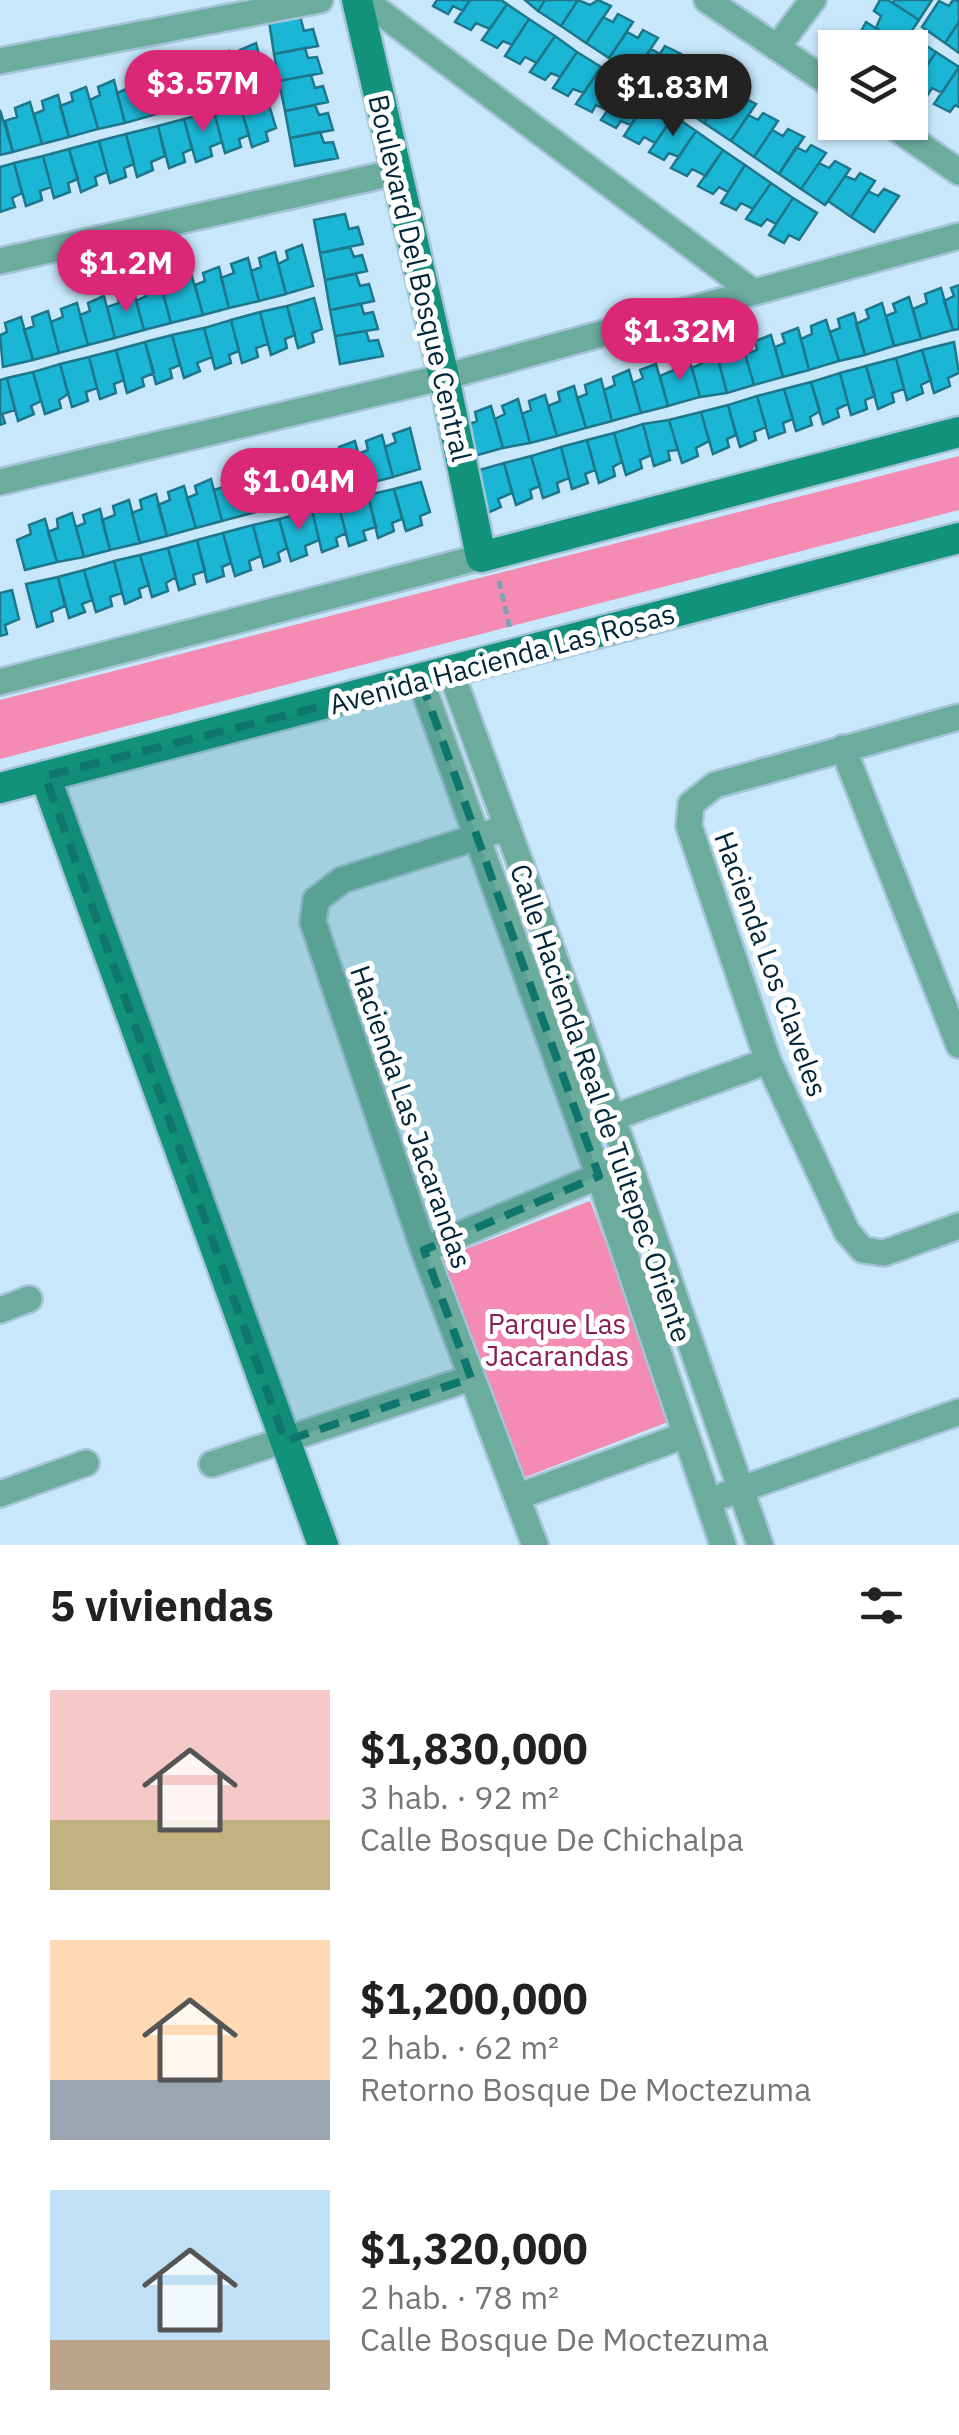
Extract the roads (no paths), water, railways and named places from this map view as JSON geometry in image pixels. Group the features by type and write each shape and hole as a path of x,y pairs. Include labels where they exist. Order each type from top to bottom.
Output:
{"street":[{"path":"0,60 320,0"},
{"path":"361,0 754,292"},
{"name":"Boulevard Del Bosque Central","path":"361,0 487,555"},
{"path":"707,0 818,76"},
{"path":"777,48 812,0"},
{"path":"913,140 959,172"},
{"path":"0,261 397,172"},
{"path":"0,482 444,377 959,236"},
{"path":"0,682 959,432"},
{"name":"Avenida Hacienda Las Rosas","path":"0,788 959,538"},
{"path":"451,672 629,1164 760,1545"},
{"name":"Calle Hacienda Real de Tultepec Oriente","path":"420,680 598,1176 722,1545"},
{"name":"Hacienda Los Claveles","path":"959,717 715,785 691,804 690,826 768,1060 846,1232 863,1250 884,1253 959,1226"},
{"path":"842,748 959,1045"},
{"path":"45,776 322,1545"},
{"name":"Hacienda Las Jacarandas","path":"507,828 342,880 316,900 312,922 424,1250 535,1545"},
{"path":"612,1118 768,1060"},
{"name":"Hacienda Las Jacarandas","path":"424,1250 629,1164"},
{"path":"0,1310 29,1299"},
{"path":"212,1464 471,1378"},
{"path":"706,1501 959,1412"},
{"path":"517,1498 684,1436"},
{"path":"0,1494 86,1463"}],"park label":[{"name":"Parque Las Jacarandas","path":"557,1340"}]}
